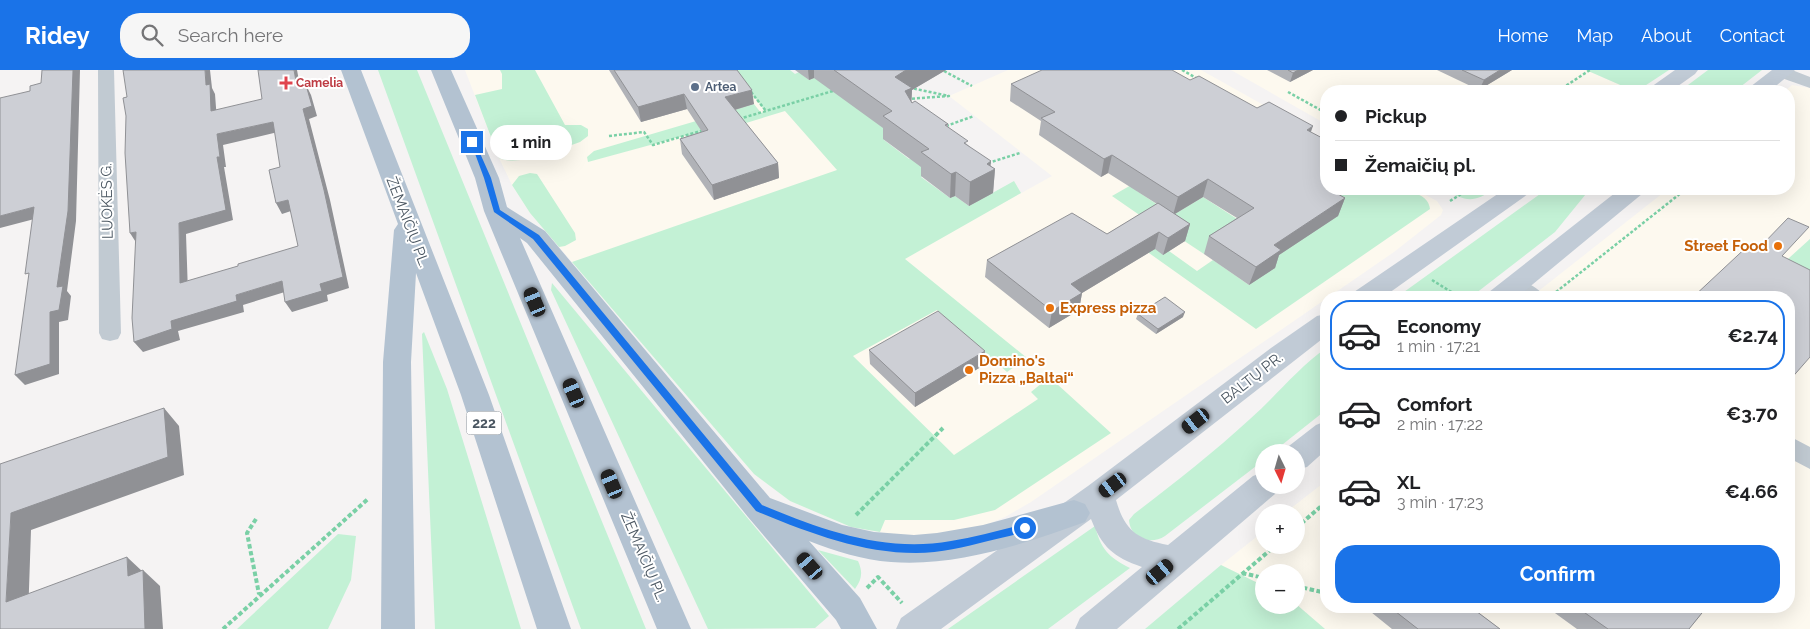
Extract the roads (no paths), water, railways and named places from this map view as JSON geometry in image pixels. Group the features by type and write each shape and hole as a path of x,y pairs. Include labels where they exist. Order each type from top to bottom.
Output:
{"main road":[{"name":"ŽEMAIČIŲ PL.","path":"351,70 407,221 475,395 554,629"},
{"name":"ŽEMAIČIŲ PL.","path":"441,70 487,178 496,211 674,629"},
{"path":"1667,85 1688,70"},
{"path":"1766,85 1784,71"},
{"path":"1374,291 1511,195"},
{"path":"1518,291 1627,195"},
{"path":"496,211 536,237 759,508 848,609 860,629"},
{"path":"398,629 397,362 407,221"},
{"name":"BALTŲ PR.","path":"913,629 1086,504 1320,327"},
{"path":"1305,450 1320,438"},
{"path":"1092,629 1255,492"},
{"path":"759,508 806,528 858,543 889,548 918,549 950,546 999,535 1086,504 1103,513 1111,531 1123,544 1144,554 1174,560"}],"street":[{"name":"LUOKĖS G.","path":"106,70 110,333"},
{"path":"1784,71 1810,83"},
{"path":"1795,450 1810,459"}],"place":[{"name":"Camelia","path":"286,83"},
{"name":"Artea","path":"695,87"},
{"name":"Street Food","path":"1778,246"},
{"name":"Express pizza","path":"1050,308"},
{"name":"Domino's Pizza „Baltai“","path":"969,370"}]}
